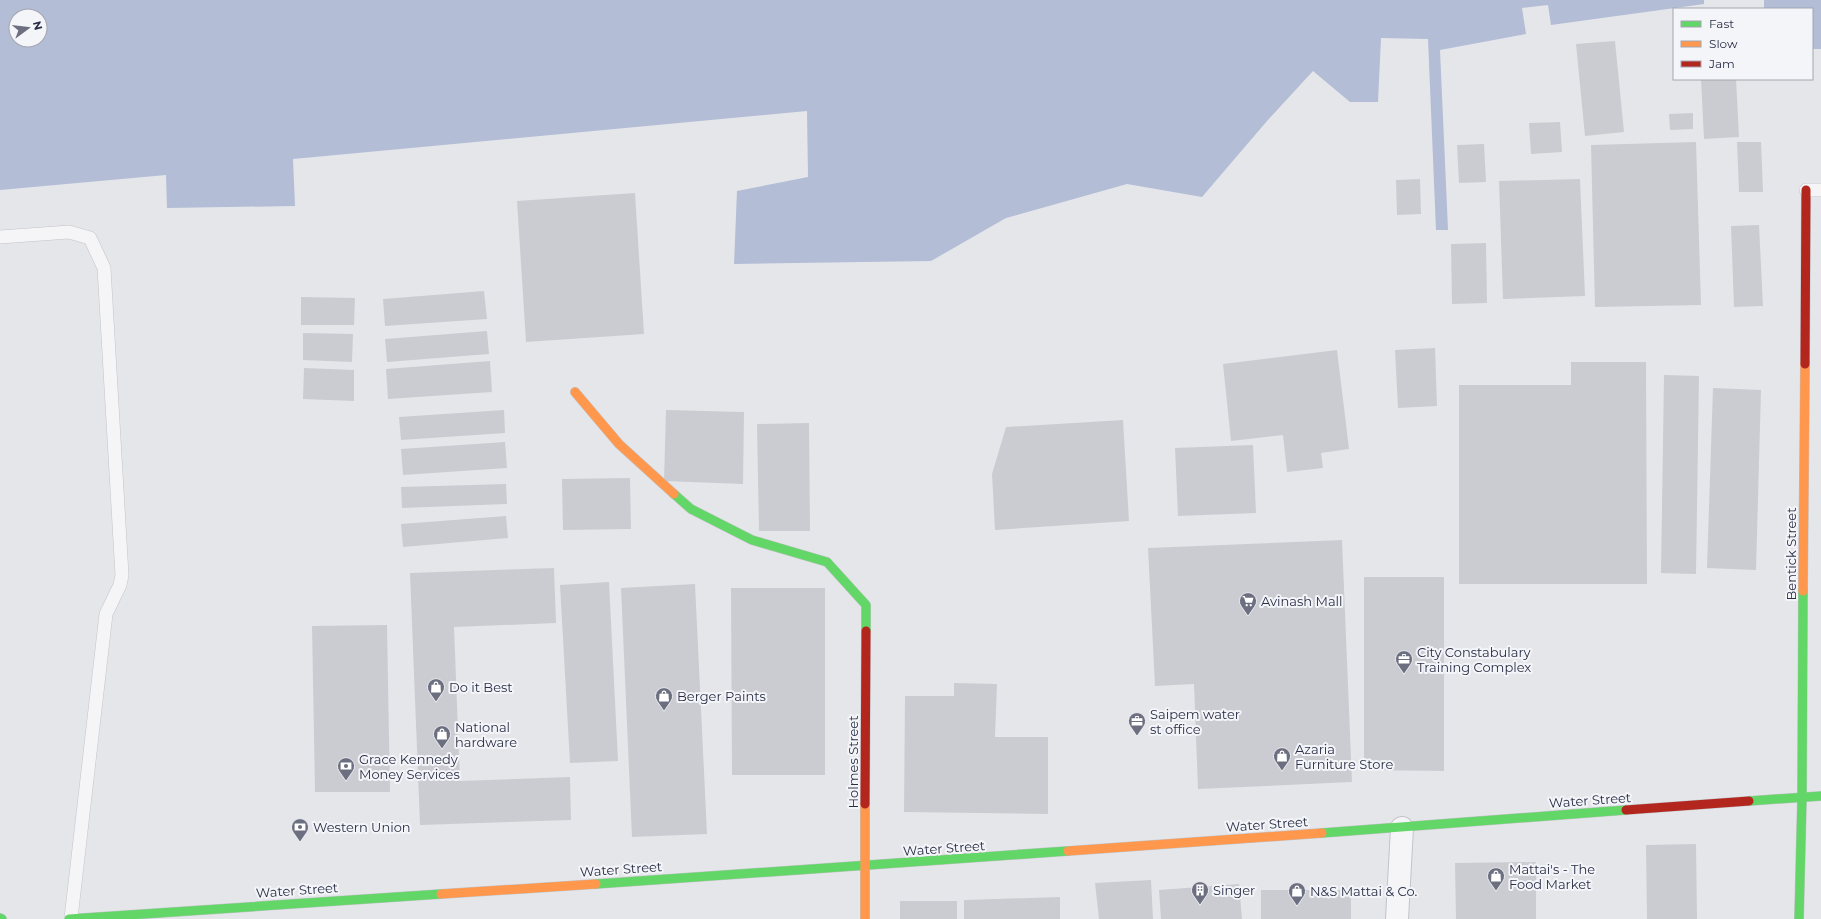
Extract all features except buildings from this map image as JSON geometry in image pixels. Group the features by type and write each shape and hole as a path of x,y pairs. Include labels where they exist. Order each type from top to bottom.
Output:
{"street":[{"name":"Bentick Street","path":"1799,919 1802,797 1806,190"},
{"name":"Holmes Street","path":"575,392 619,444 691,510 752,540 827,562 866,605 865,919"},
{"name":"Water Street","path":"70,918 865,866 1402,828 1821,796"},
{"path":"1397,919 1402,828"}],"lane":[{"path":"1806,190 1821,190"},
{"path":"0,237 69,232 90,238 104,268 122,574 120,585 106,614 70,918"}],"water":[{"path":"0,0 1704,0 1704,4 1551,25 1548,5 1522,8 1526,34 1440,50 1448,230 1436,230 1428,39 1381,38 1378,102 1350,102 1313,71 1267,121 1202,197 1127,184 1006,218 931,261 734,264 737,191 808,177 807,111 293,159 295,206 167,208 166,175 0,190"},
{"path":"1764,0 1821,0 1821,49 1813,49 1813,8 1764,8"}],"traffic: fast":[{"path":"674,494 691,509 752,540 827,562 866,605 866,631"},
{"path":"1799,919 1802,797 1803,591"},
{"path":"1749,801 1821,796"},
{"path":"1322,833 1626,810"},
{"path":"596,884 1068,851"},
{"path":"69,919 441,894"}],"traffic: slow":[{"path":"1803,591 1805,364"},
{"path":"575,392 619,444 674,494"},
{"path":"865,804 865,919"},
{"path":"1068,851 1322,833"},
{"path":"441,894 596,884"}],"traffic: jam":[{"path":"1805,364 1806,190"},
{"path":"865,804 866,631"},
{"path":"1626,810 1749,801"}],"place":[{"name":"Avinash Mall","path":"1248,616"},
{"name":"City Constabulary Training Complex","path":"1404,674"},
{"name":"Do it Best","path":"436,702"},
{"name":"Berger Paints","path":"664,711"},
{"name":"Saipem water st office","path":"1137,736"},
{"name":"National hardware","path":"442,749"},
{"name":"Azaria Furniture Store","path":"1282,771"},
{"name":"Grace Kennedy Money Services","path":"346,781"},
{"name":"Western Union","path":"300,842"},
{"name":"Mattai's - The Food Market","path":"1496,891"},
{"name":"Singer","path":"1200,905"},
{"name":"N&S Mattai & Co.","path":"1297,906"}]}
